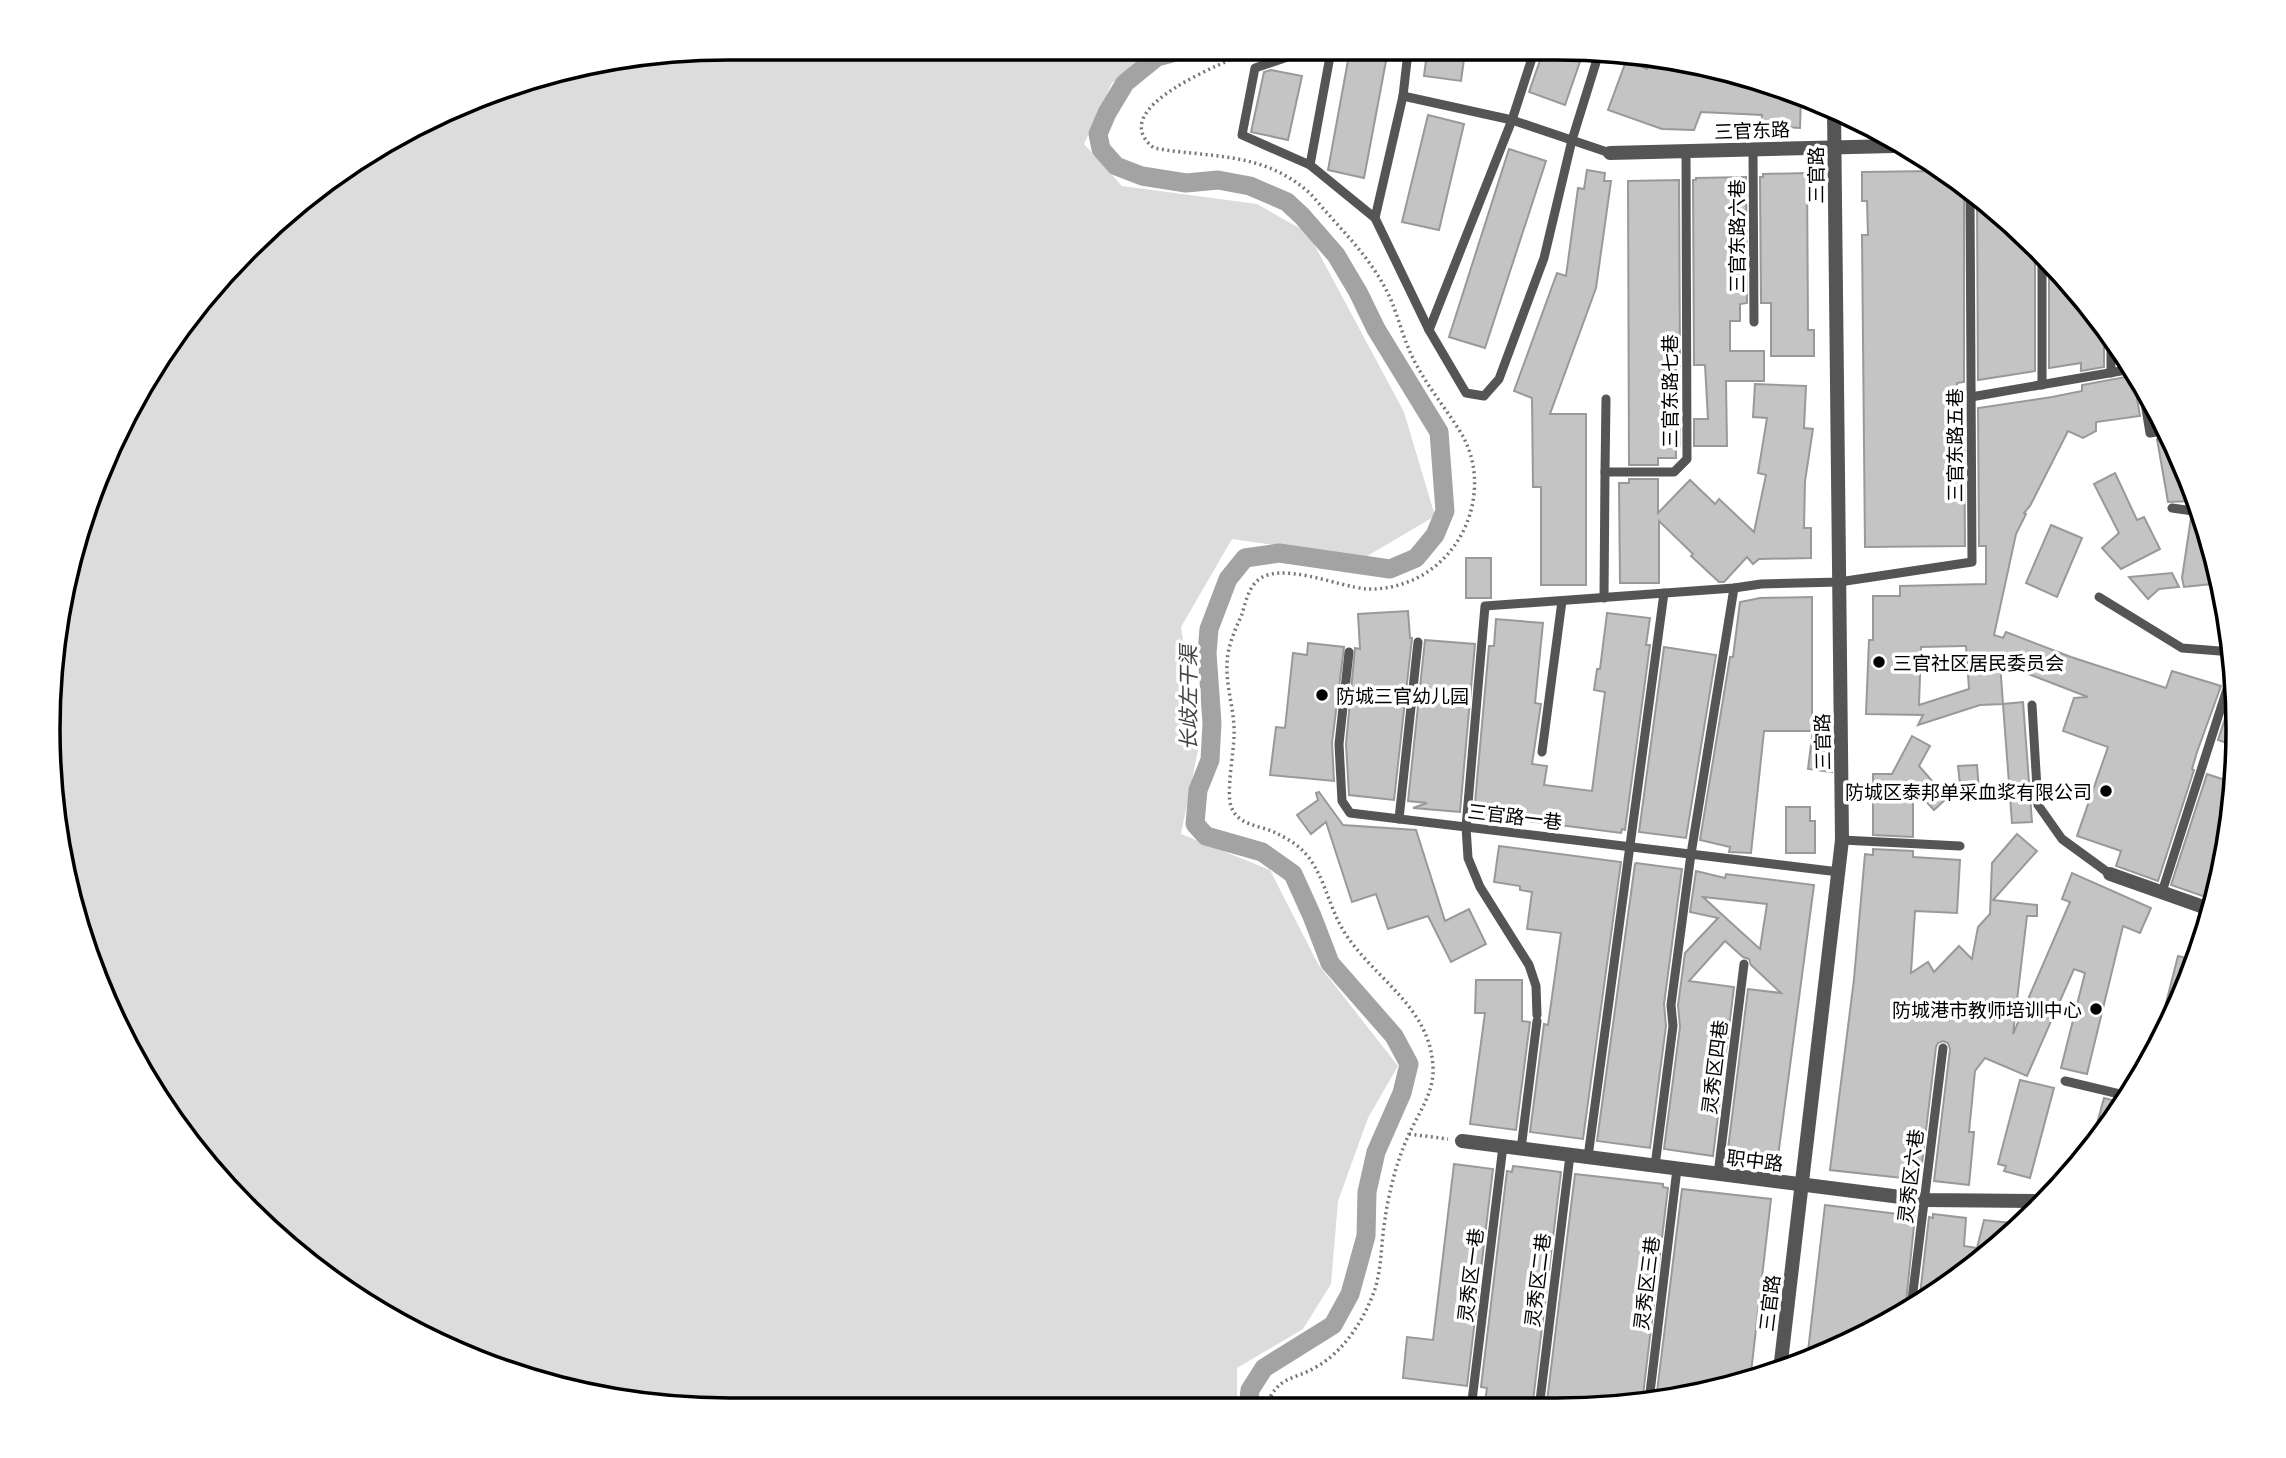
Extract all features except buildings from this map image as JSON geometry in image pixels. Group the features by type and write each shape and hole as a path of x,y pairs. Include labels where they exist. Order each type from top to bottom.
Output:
{"street":[{"name":"三官路","path":"1781,1360 1842,840 1834,120"},
{"name":"三官东路","path":"1610,153 1886,146"},
{"path":"2110,874 2203,906"},
{"name":"职中路","path":"1461,1141 1924,1200 2027,1205"}],"lane":[{"path":"1279,60 1255,68 1242,135 1310,165 1375,218 1429,330 1465,393 1484,396 1499,379 1544,258 1572,140 1597,61"},
{"path":"1310,165 1329,60"},
{"path":"1375,218 1402,96 1404,60"},
{"path":"1429,330 1512,120 1531,60"},
{"path":"1402,96 1512,120 1610,153"},
{"name":"三官东路六巷","path":"1753,149 1754,322"},
{"name":"三官东路七巷","path":"1605,472 1674,472 1687,459 1686,151"},
{"name":"三官东路五巷","path":"1839,582 1972,562 1970,202"},
{"path":"2042,269 2042,385"},
{"path":"2111,353 2111,373"},
{"path":"1971,397 2123,371"},
{"path":"1604,598 1606,399"},
{"path":"2147,413 2150,433 2156,432"},
{"path":"2172,508 2190,511"},
{"path":"1521,1149 1537,1018 1536,986 1530,965 1480,887 1468,858 1466,827 1485,606 1734,589 1761,584 1839,582"},
{"path":"1655,1166 1674,1026 1671,1005 1691,854 1734,589"},
{"path":"1588,1157 1664,593"},
{"path":"2099,597 2182,648 2222,651"},
{"path":"1542,752 1562,601"},
{"path":"1399,819 1418,642"},
{"name":"三官路一巷","path":"1349,652 1339,744 1342,801 1350,814 1839,872"},
{"path":"2162,892 2225,695"},
{"path":"2032,705 2038,805 2062,839 2110,874"},
{"path":"1842,840 1960,846"},
{"name":"灵秀区四巷","path":"1718,1174 1744,964"},
{"name":"灵秀区六巷","path":"1912,1296 1943,1048"},
{"path":"2065,1081 2119,1094"},
{"name":"灵秀区一巷","path":"1472,1398 1503,1146"},
{"name":"灵秀区二巷","path":"1540,1398 1570,1155"},
{"name":"灵秀区三巷","path":"1650,1392 1677,1169"}],"path":[{"path":"1232,60 1167,92 1152,104 1141,124 1142,135 1154,148 1238,157 1262,164 1305,189 1364,253 1378,273 1417,367 1462,435 1473,464 1475,489 1467,525 1444,559 1431,569 1409,582 1368,589 1304,576 1269,573 1257,580 1250,591 1231,642 1227,662 1235,729 1229,797 1234,812 1245,823 1273,832 1294,843 1305,853 1314,865 1343,931 1400,995 1425,1032 1433,1069 1432,1089 1409,1134 1389,1196 1375,1289 1364,1314 1337,1350 1318,1366 1283,1381 1269,1398"},
{"path":"1409,1134 1461,1141"}],"shaded area":[{"path":"729,60 1144,60 1112,83 1084,144 1122,186 1257,204 1308,233 1404,412 1435,516 1364,558 1232,539 1181,627 1199,745 1181,834 1270,870 1318,964 1398,1066 1368,1118 1338,1201 1331,1284 1303,1329 1237,1368 1237,1398 729,1398 685,1397 598,1386 556,1376 473,1348 394,1309 357,1286 288,1232 256,1202 198,1137 149,1064 129,1025 110,985 82,902 72,860 61,773 61,685 65,642 72,598 95,514 110,473 149,394 198,321 226,288 256,256 321,198 394,149 473,110 556,82 598,72 685,61"}],"waterway":[{"name":"长歧左干渠","path":"1153,60 1125,83 1107,113 1098,134 1101,149 1116,166 1142,176 1186,183 1218,180 1250,186 1287,202 1302,216 1336,255 1376,329 1439,432 1445,511 1435,535 1416,558 1390,569 1279,553 1245,558 1228,579 1209,629 1207,653 1212,723 1210,760 1198,790 1195,824 1206,836 1262,852 1293,874 1330,963 1394,1036 1409,1064 1402,1093 1376,1152 1367,1192 1366,1236 1350,1294 1333,1325 1264,1368 1250,1390 1249,1398"}],"place":[{"name":"三官社区居民委员会","path":"1879,662"},
{"name":"防城三官幼儿园","path":"1322,695"},
{"name":"防城区泰邦单采血浆有限公司","path":"2106,791"},
{"name":"防城港市教师培训中心","path":"2096,1009"}]}
